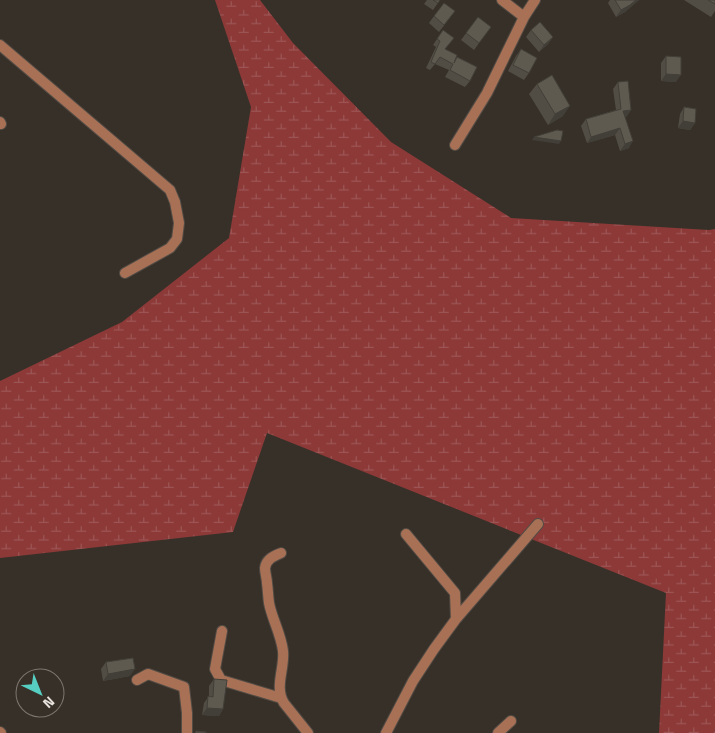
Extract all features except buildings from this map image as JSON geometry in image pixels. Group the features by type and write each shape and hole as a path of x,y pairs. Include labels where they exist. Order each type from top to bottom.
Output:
{"street":[{"path":"502,0 524,17"},
{"path":"455,145 487,93 524,17 535,0"},
{"path":"0,45 170,190 175,202 179,223 177,239 170,248 125,273"},
{"path":"386,733 413,681 434,649 456,619 538,524"},
{"path":"406,534 455,593 456,619"},
{"path":"281,553 271,558 265,568 268,602 283,650 280,679 281,698 308,733"},
{"path":"222,631 215,668 221,680 281,698"},
{"path":"137,680 148,674 184,688 187,733"},
{"path":"498,733 511,721"}],"green space":[{"path":"215,0 260,0 293,43 391,142 511,218 715,229 715,733 659,733 666,593 267,433 233,532 0,558 0,381 122,322 229,238 251,107"}]}
